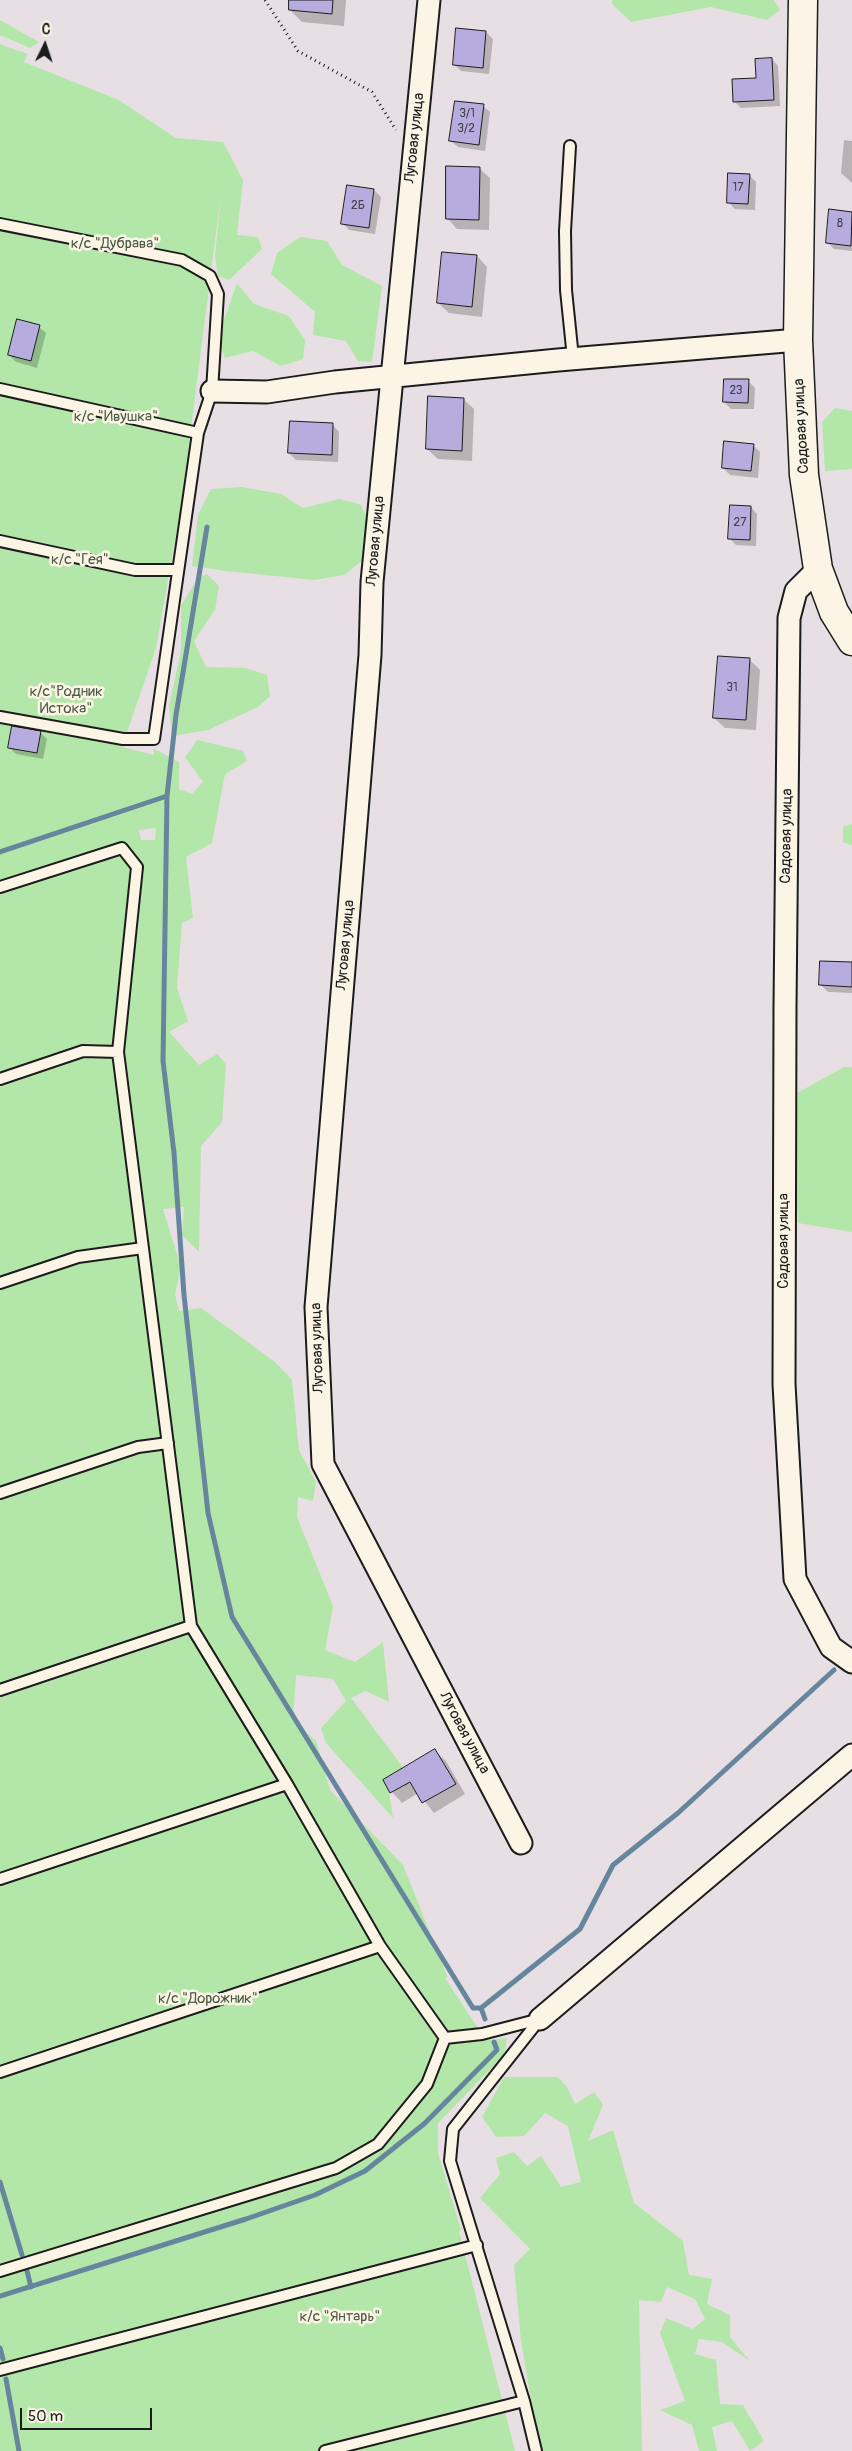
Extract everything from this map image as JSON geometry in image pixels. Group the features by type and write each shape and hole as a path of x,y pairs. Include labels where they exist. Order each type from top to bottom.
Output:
{"main road":[{"name":"Садовая улица","path":"803,0 798,340 804,475 818,569"},
{"path":"818,569 834,612 852,642"}],"street":[{"name":"Луговая улица","path":"429,0 372,582 369,665 316,1307 323,1464 521,1842"},
{"path":"212,391 267,392 391,376 573,358 798,340"},
{"name":"Садовая улица","path":"818,569 796,591 789,618 784,1384 795,1578 830,1647 852,1662"},
{"path":"540,2019 852,1755"}],"lane":[{"path":"570,146 565,231 566,290 573,358"},
{"path":"0,224 182,260 210,276 218,294 212,391 198,432 154,739 123,739 0,716"},
{"path":"0,389 198,432"},
{"path":"0,540 135,570 177,570"},
{"path":"0,887 122,848 137,867 118,1052 191,1626 287,1784 380,1946 445,2038"},
{"path":"0,1079 84,1050 118,1052"},
{"path":"0,1284 78,1257 143,1248"},
{"path":"0,1493 138,1447 168,1443"},
{"path":"0,1690 191,1626"},
{"path":"0,1879 287,1784"},
{"path":"0,2072 380,1946"},
{"path":"445,2038 482,2034 540,2019"},
{"path":"536,2451 524,2400 450,2161 454,2129 540,2019"},
{"path":"0,2271 336,2168 378,2144 427,2084 445,2038"},
{"path":"0,2370 477,2245"},
{"path":"325,2451 524,2400"}],"path":[{"path":"265,0 298,51 372,92 413,156"}],"green space":[{"path":"612,0 774,0 780,10 767,20 711,7 631,22 612,4"},
{"path":"0,20 39,42 30,48 0,35"},
{"path":"0,44 28,54 24,62 119,100 176,138 223,142 243,180 237,235 258,237 262,249 229,280 218,276 215,256 221,194 181,506 156,648 122,747 154,755 153,748 179,762 179,789 192,794 203,782 185,757 197,740 243,751 247,761 225,774 212,843 186,857 193,918 182,923 177,988 188,1021 169,1032 199,1065 217,1054 226,1064 222,1122 201,1146 199,1252 182,1235 184,1207 163,1209 181,1267 175,1294 179,1311 201,1308 275,1362 292,1380 299,1450 316,1482 313,1501 298,1497 297,1517 333,1606 325,1650 355,1662 383,1642 389,1702 366,1691 351,1698 411,1778 407,1787 387,1778 393,1818 326,1743 321,1728 346,1701 333,1679 296,1675 293,1721 316,1741 330,1790 403,1865 448,1978 445,1978 486,2040 507,2038 504,2055 438,2123 438,2153 461,2230 459,2231 515,2451 0,2451","holes":["156,828 155,840 141,840 139,830"]},
{"path":"300,237 327,241 342,265 382,286 372,362 358,361 346,341 313,335 315,312 271,274 277,253"},
{"path":"237,283 254,304 289,316 305,340 303,359 281,366 253,351 225,358 218,337"},
{"path":"835,408 852,411 852,469 825,471 822,422"},
{"path":"241,487 281,494 303,508 339,499 360,504 372,528 364,559 344,575 315,580 192,566 198,515 211,489"},
{"path":"207,574 219,586 215,610 194,641 206,667 245,668 267,675 270,696 258,707 208,730 172,736 169,706 181,651 181,606 198,578"},
{"path":"852,824 852,845 843,842 843,827"},
{"path":"844,1067 852,1067 852,1232 798,1223 790,1097"},
{"path":"504,2077 558,2077 567,2087 575,2104 594,2092 603,2105 588,2141 613,2130 634,2203 683,2241 689,2275 712,2279 707,2304 730,2315 730,2337 750,2361 722,2342 699,2339 695,2354 716,2360 720,2404 743,2405 764,2441 750,2451 732,2421 712,2427 717,2451 699,2451 692,2425 660,2410 685,2401 660,2333 666,2318 693,2329 705,2319 695,2299 667,2287 661,2302 639,2300 642,2451 540,2451 521,2341 514,2265 530,2249 480,2198 500,2174 496,2158 514,2152 527,2166 541,2156 561,2187 581,2182 568,2126 545,2113 524,2136 496,2137 482,2117"}],"building":[{"path":"289,0 333,0 332,14 289,10"},
{"path":"456,28 486,31 483,68 453,65"},
{"path":"772,58 774,100 733,102 732,79 756,78 755,59"},
{"path":"455,101 484,104 479,145 449,141"},
{"path":"446,166 480,167 479,220 446,219"},
{"path":"728,173 750,174 748,204 727,203"},
{"path":"347,185 374,189 369,228 341,224"},
{"path":"829,209 852,212 851,246 826,243"},
{"path":"442,252 477,255 472,307 437,303"},
{"path":"17,319 40,325 31,361 8,355"},
{"path":"724,379 749,379 748,403 723,402"},
{"path":"428,396 464,398 462,451 426,449"},
{"path":"290,421 333,423 332,455 288,453"},
{"path":"724,441 754,444 751,471 722,468"},
{"path":"730,505 751,506 750,540 728,539"},
{"path":"718,656 750,658 746,720 713,718"},
{"path":"12,726 41,731 37,753 8,748"},
{"path":"820,961 852,962 852,987 819,985"},
{"path":"435,1749 456,1784 422,1803 410,1782 390,1793 383,1780"}],"waterway":[{"path":"207,527 176,715 167,796 163,1061 174,1153 184,1295 208,1513 232,1617 473,2008 481,2008 580,1929 613,1865 678,1813 834,1670"},
{"path":"0,852 167,796"},
{"path":"481,2008 485,2019"},
{"path":"0,2296 246,2219 315,2195 365,2171 424,2124 497,2050 494,2042"},
{"path":"0,2182 22,2255"},
{"path":"27,2271 31,2287"},
{"path":"0,2348 3,2359"},
{"path":"6,2379 19,2451"}],"park label":[{"name":"к/с \"Дубрава\"","path":"115,244"},
{"name":"к/с \"Ивушка\"","path":"116,417"},
{"name":"к/с \"Гея\"","path":"80,560"},
{"name":"к/с\"Родник Истока\"","path":"66,700"},
{"name":"к/с \"Дорожник\"","path":"208,1999"},
{"name":"к/с \"Янтарь\"","path":"340,2317"}]}
